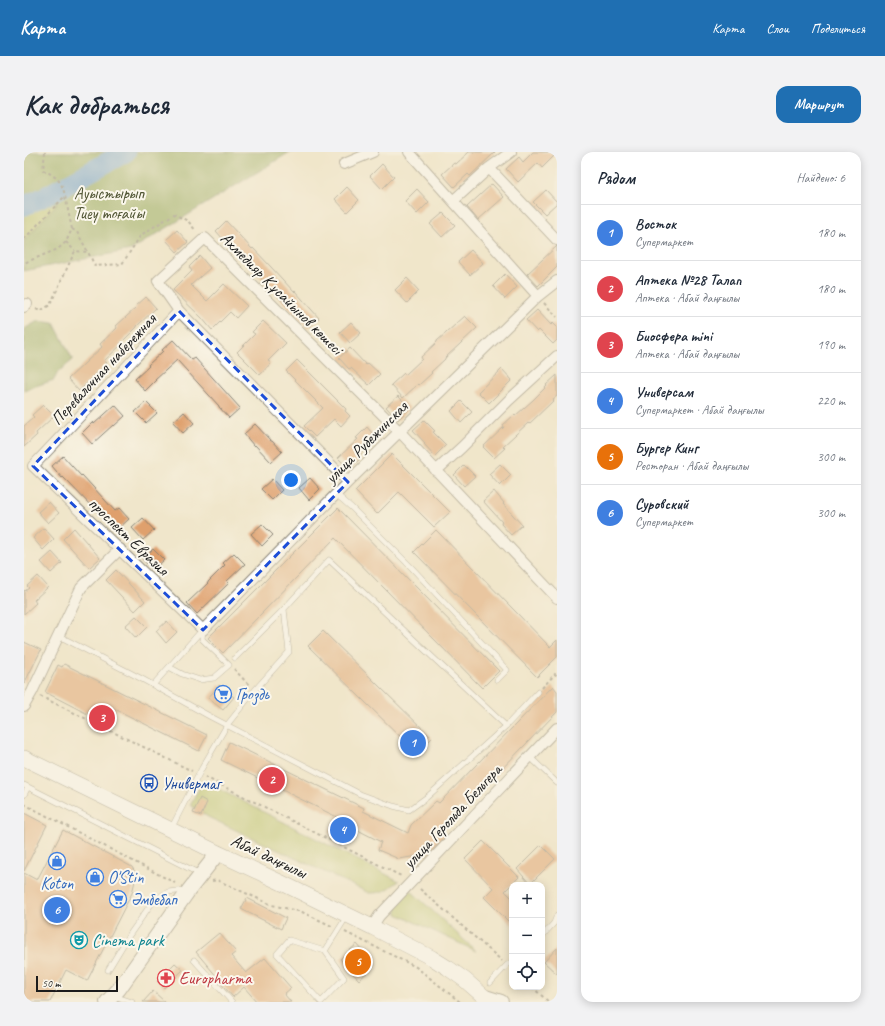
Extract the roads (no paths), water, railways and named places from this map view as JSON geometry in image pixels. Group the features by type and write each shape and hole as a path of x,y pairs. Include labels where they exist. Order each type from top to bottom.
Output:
{"main road":[{"name":"Абай даңғылы","path":"24,758 372,927 437,961 465,980 487,1000"}],"street":[{"path":"344,164 373,152"},
{"path":"409,152 538,296"},
{"path":"452,201 489,168 511,152"},
{"path":"489,168 557,240"},
{"name":"Ахмедияр Құсайынов көшесі","path":"348,482 179,311 158,281 205,238 399,431 557,598"},
{"name":"улица Рубежинская","path":"203,630 399,431 538,296 557,281"},
{"name":"Перевалочная набережная","path":"33,466 179,311"},
{"path":"436,470 557,356"},
{"name":"проспект Евразия","path":"33,466 203,630"},
{"path":"24,706 81,588 120,549"},
{"name":"улица Герольда Бельгера","path":"372,927 379,916 557,728"},
{"path":"110,999 119,990 185,888 201,875 218,853"},
{"path":"487,1000 501,1002"}],"lane":[{"path":"336,494 412,568 506,670 497,680"},
{"path":"235,658 284,609 329,560 506,726"},
{"path":"171,830 202,768 227,725 255,690 289,652 284,609"},
{"path":"169,667 182,674 200,680 214,678 229,665 202,639 203,630"},
{"path":"153,685 203,630"},
{"path":"58,636 360,794 409,810 427,797 506,726 538,692"},
{"path":"530,757 557,783"},
{"path":"24,795 26,786 201,875"},
{"path":"108,970 128,937 154,900 168,892 185,888"},
{"path":"325,951 348,915"},
{"path":"545,933 554,923 557,915"},
{"path":"289,940 325,951 344,978 321,1002 278,954 289,940"},
{"path":"194,960 232,1002"},
{"path":"490,983 509,964"},
{"path":"110,999 132,1002"}],"waterway":[{"path":"24,206 46,196 126,152"}],"place":[{"name":"Гроздь","path":"223,694"},
{"name":"Биосфера mini","path":"102,718"},
{"name":"Восток","path":"413,743"},
{"name":"Аптека №28 Талап","path":"272,780"},
{"name":"Универмаг","path":"149,783"},
{"name":"Универсам","path":"343,830"},
{"name":"Koton","path":"57,861"},
{"name":"O'Stin","path":"95,877"},
{"name":"Әмбебап","path":"118,899"},
{"name":"Суровский","path":"57,910"},
{"name":"Cinema park","path":"79,940"},
{"name":"Бургер Кинг","path":"358,962"},
{"name":"Europharma","path":"166,978"}],"park label":[{"name":"Ауыстырып Тиеу тоғайы","path":"109,203"}]}
